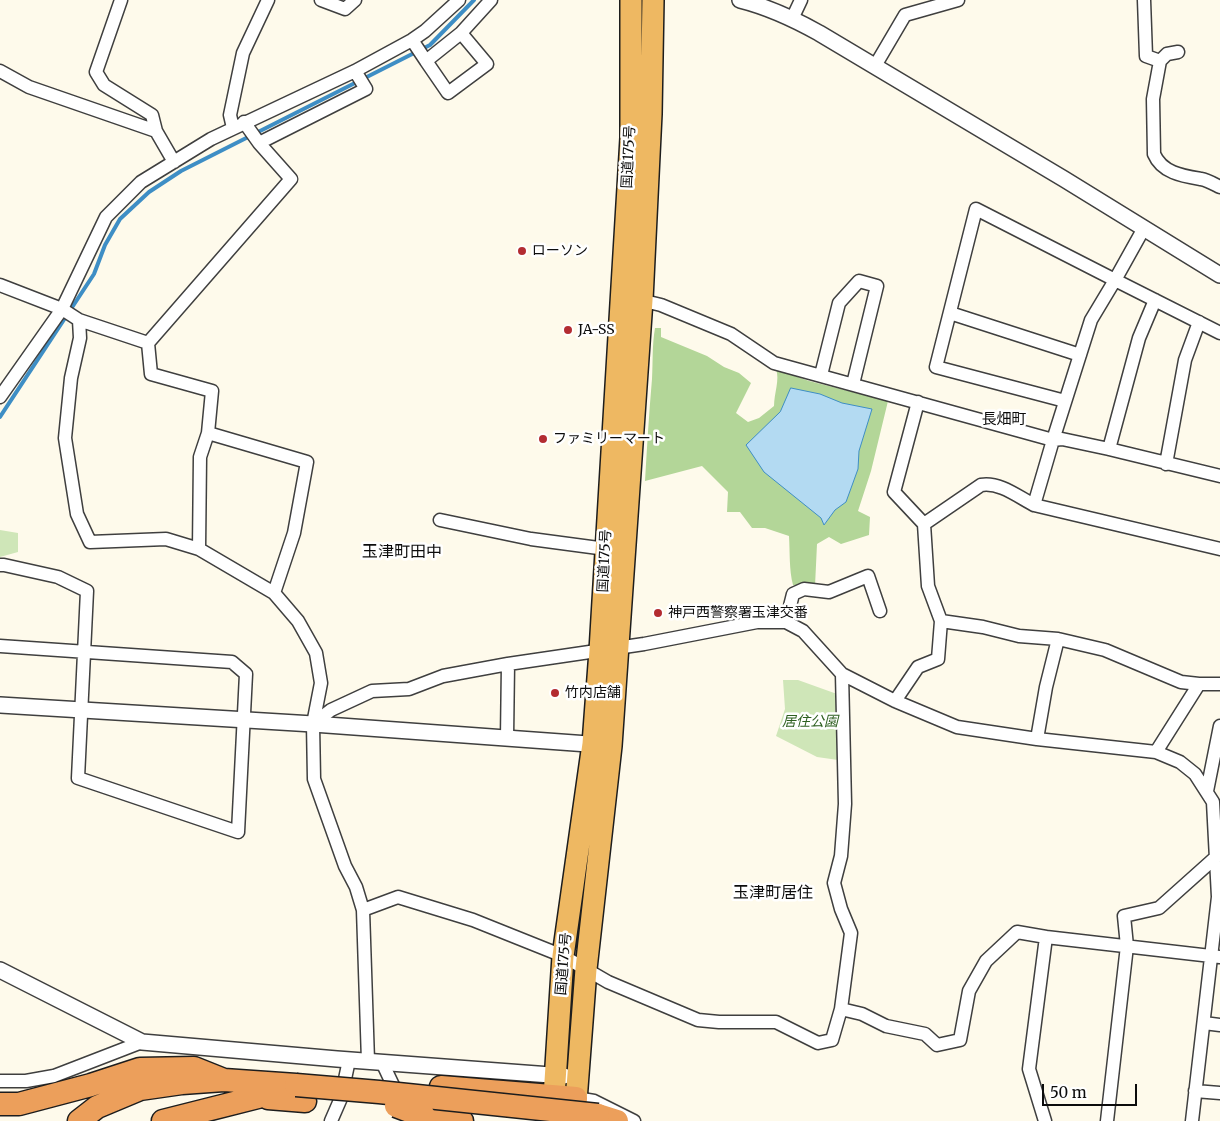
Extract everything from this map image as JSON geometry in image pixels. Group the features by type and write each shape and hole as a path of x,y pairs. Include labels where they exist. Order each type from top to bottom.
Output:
{"highway":[{"name":"国道175号","path":"609,650 606,549 631,138 631,0"},
{"name":"国道175号","path":"552,1121 566,1086 586,970 609,650 642,300 651,114 653,0"},
{"name":"国道175号","path":"574,1121 566,1086 564,956 602,745"},
{"path":"0,1104 19,1104 91,1085 140,1069 194,1068 224,1080 410,1115 462,1121"},
{"path":"80,1121 97,1107 140,1089 224,1080"},
{"path":"163,1121 258,1097 300,1093 379,1092 441,1087 566,1086"},
{"path":"379,1092 607,1118"},
{"path":"104,1121 117,1112 157,1099 223,1093 258,1097"},
{"path":"410,1115 565,1121"}],"street":[{"path":"121,0 96,72 104,85 152,115 156,131 174,162"},
{"path":"199,550 200,457 208,433 212,391 151,374 148,343 291,179 259,143 230,115 244,53 268,0"},
{"path":"320,0 345,9 355,0"},
{"path":"0,397 62,309 106,217 141,182 211,139 355,71 412,40 426,31 459,0"},
{"path":"426,61 461,33 491,0"},
{"path":"740,0 762,6 792,19 875,66 1220,275"},
{"path":"792,19 801,0"},
{"path":"875,66 905,16 958,0"},
{"path":"1144,0 1146,56 1160,61"},
{"path":"412,40 448,93 487,64 461,33"},
{"path":"1178,52 1167,54 1160,61 1154,100 1154,154 1157,162 1182,177 1202,179 1220,186"},
{"path":"0,71 29,87 156,131"},
{"path":"259,143 366,89 355,71"},
{"path":"1065,401 936,367 976,209 1220,333"},
{"path":"1034,505 1052,440 1091,320 1144,228"},
{"path":"821,375 838,303 859,281 877,286 853,384"},
{"path":"0,285 62,309 79,320 148,343"},
{"path":"621,296 661,305 731,334 774,363 1052,440 1062,439 1109,449 1220,476"},
{"path":"1109,449 1139,338 1155,300"},
{"path":"950,313 1080,355"},
{"path":"79,320 80,338 71,378 66,438 77,514 90,542 166,539 199,550 274,593 298,621 316,653 321,683 313,724 314,779 345,866 356,887 363,910 375,1061 410,1115"},
{"path":"1166,464 1185,360 1199,322"},
{"path":"895,701 918,667 938,659 940,621 928,586 924,524 894,492 918,402"},
{"path":"208,433 308,462 294,534 274,593"},
{"path":"924,524 981,485 989,484 998,485 1034,505 1220,549"},
{"path":"440,520 531,539 606,549"},
{"path":"0,565 58,577 87,591 83,652 78,778 238,832 246,674 232,662 83,652 0,646"},
{"path":"786,622 793,594 804,589 830,592 868,576 880,610"},
{"path":"940,621 983,627 1019,636 1058,639 1105,650 1181,682 1220,684"},
{"path":"313,724 331,710 372,691 409,689 443,676 508,664 609,650 758,622 786,622 803,631 842,674 895,701 957,727 1037,739 1156,752 1180,762 1195,774 1213,802 1218,897 1216,957 1204,1023 1192,1121"},
{"path":"1037,739 1046,687 1058,639"},
{"path":"507,738 508,664"},
{"path":"363,910 398,898 473,920 564,956 608,982 698,1020 776,1022 818,1043 832,1040 841,1009 851,933 834,883 841,856 846,804 842,674"},
{"path":"1156,752 1199,684"},
{"path":"0,705 313,724 602,745"},
{"path":"1207,791 1220,726"},
{"path":"1207,791 1220,799"},
{"path":"1107,1121 1126,946 1124,916 1159,908 1216,857"},
{"path":"841,1009 862,1014 886,1026 925,1034 937,1045 960,1040 968,991 986,961 1017,932 1216,957"},
{"path":"1045,1121 1029,1069 1046,937"},
{"path":"0,970 142,1042 375,1061 566,1086 634,1121"},
{"path":"1204,1023 1220,1025"},
{"path":"0,1081 26,1081 54,1076 142,1042"},
{"path":"331,1121 341,1098 349,1060"},
{"path":"1195,1091 1220,1093"}],"green space":[{"path":"655,328 661,328 661,337 707,356 724,367 739,373 751,383 736,413 748,422 759,418 774,406 776,369 809,381 888,401 871,471 858,511 870,517 869,535 841,544 829,537 817,544 815,586 793,585 790,567 789,536 765,528 752,528 740,512 727,512 728,492 702,466 645,481"},
{"path":"0,530 18,533 18,552 0,557"},
{"name":"居住公園","path":"783,680 798,680 837,694 838,760 817,757 776,736 785,709"}],"water":[{"path":"791,388 820,394 842,403 872,409 859,451 858,469 846,502 835,510 824,525 821,518 764,472 746,445 780,412"}],"waterway":[{"path":"0,417 94,274 105,245 120,219 149,192 181,171 430,45 474,0"}],"place":[{"name":"ローソン","path":"522,251"},
{"name":"JA-SS","path":"568,330"},
{"name":"ファミリーマート","path":"543,439"},
{"name":"神戸西警察署玉津交番","path":"658,613"},
{"name":"竹内店舗","path":"555,693"}],"district":[{"name":"長畑町","path":"1004,420"},
{"name":"玉津町田中","path":"402,552"},
{"name":"玉津町居住","path":"773,893"}]}
